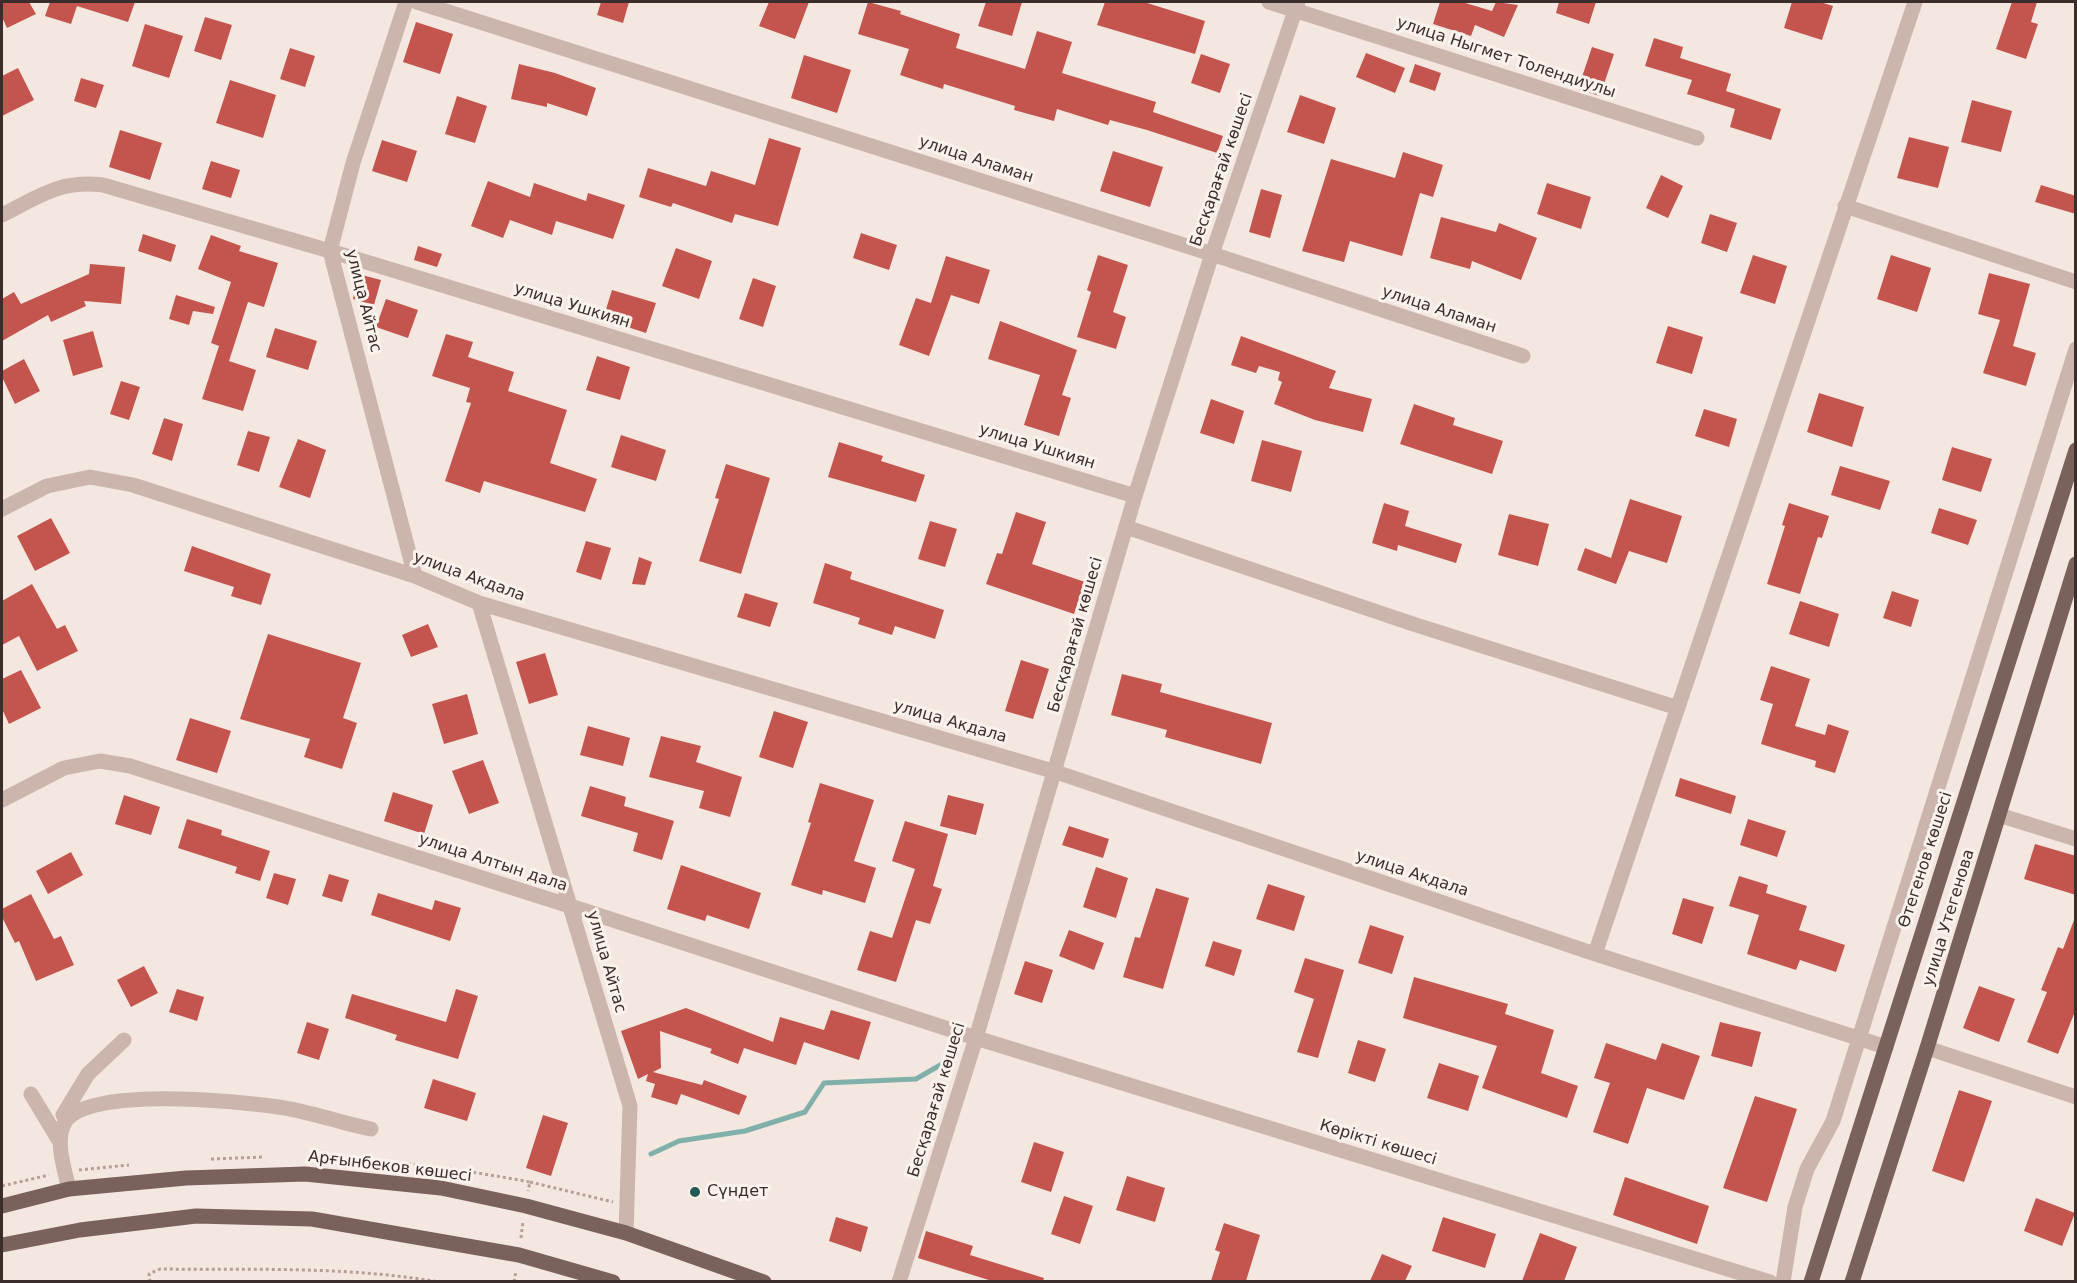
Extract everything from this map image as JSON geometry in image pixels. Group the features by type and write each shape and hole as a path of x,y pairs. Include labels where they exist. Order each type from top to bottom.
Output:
{"main road":[{"name":"Өтегенов көшесі","path":"1811,1281 2076,450"},
{"name":"улица Утегенова","path":"1852,1281 2000,815 2075,565"},
{"name":"Арғынбеков көшесі","path":"2,1206 69,1190 186,1178 305,1174 441,1188 526,1206 626,1233 764,1281"},
{"path":"2,1245 80,1230 196,1216 312,1219 519,1255 613,1281"}],"street":[{"name":"улица Айтас","path":"406,2 353,163 330,251 416,576"},
{"name":"улица Аламан","path":"417,2 1212,254 1523,356"},
{"name":"улица Ныгмет Толендиулы","path":"1269,2 1297,6 1697,138"},
{"path":"1595,954 1845,206 1916,2"},
{"name":"Бесқарағай көшесі","path":"899,1281 976,1038 1056,772 1135,496 1212,254 1297,6"},
{"name":"улица Ушкиян","path":"2,215 54,189 79,183 104,185 330,251 1135,496"},
{"path":"1845,206 2076,282"},
{"path":"1783,1281 1795,1207 1807,1169 1833,1121 2076,349"},
{"name":"улица Акдала","path":"2,509 47,486 90,477 133,484 416,576 479,603 1056,772 1595,954 1886,1047"},
{"path":"1126,527 1413,624 1678,708"},
{"name":"улица Айтас","path":"479,603 630,1106 626,1233"},
{"name":"улица Алтын дала","path":"2,800 64,768 100,760 130,766 976,1038"},
{"path":"2000,815 2076,839"},
{"name":"Көрікті көшесі","path":"976,1038 1770,1281"},
{"path":"60,1142 64,1123 62,1117 88,1074 124,1040"},
{"path":"1927,1048 2076,1097"},
{"path":"31,1094 60,1142 69,1190"},
{"path":"64,1123 78,1110 146,1098 191,1099 278,1107 371,1129"}],"path":[{"path":"530,1182 627,1205"},
{"path":"150,1281 149,1274 160,1269 403,1275 438,1281"}],"building":[{"path":"2,2 29,2 36,14 7,28 2,17"},
{"path":"50,2 135,2 128,22 77,6 71,24 45,16"},
{"path":"601,2 629,2 623,23 597,15"},
{"path":"769,2 809,2 795,39 759,26"},
{"path":"868,2 901,11 900,14 960,34 956,48 1025,69 1037,31 1072,42 1062,73 1156,102 1153,112 1223,136 1217,153 1147,130 1110,120 1108,125 1057,109 1054,121 1014,110 1015,106 944,84 943,89 900,75 909,49 858,34"},
{"path":"986,2 1022,2 1012,36 978,26"},
{"path":"1105,2 1144,2 1205,21 1195,54 1097,25"},
{"path":"1440,2 1462,2 1492,11 1496,2 1518,5 1504,37 1475,25 1471,36 1433,24"},
{"path":"1559,2 1596,2 1589,24 1556,13"},
{"path":"1792,2 1820,2 1833,6 1822,40 1784,28"},
{"path":"2012,2 2037,2 2031,22 2038,24 2026,59 1996,49"},
{"path":"205,17 232,25 221,60 194,51"},
{"path":"416,22 453,34 440,74 403,62"},
{"path":"145,24 183,36 169,78 132,66"},
{"path":"1654,38 1683,47 1680,58 1731,74 1726,91 1781,109 1771,140 1730,127 1735,109 1687,94 1692,80 1645,66"},
{"path":"1592,47 1614,54 1600,96 1578,89"},
{"path":"290,48 315,56 305,87 280,79"},
{"path":"1366,53 1405,68 1395,93 1356,77"},
{"path":"1201,54 1230,64 1220,93 1191,83"},
{"path":"804,55 851,70 837,113 791,98"},
{"path":"519,64 555,73 596,88 587,116 547,103 547,107 511,99"},
{"path":"1415,64 1441,73 1435,91 1409,82"},
{"path":"18,68 34,100 2,116 2,76"},
{"path":"81,78 104,85 96,108 74,101"},
{"path":"230,80 276,95 263,138 216,123"},
{"path":"1300,95 1336,108 1324,144 1287,132"},
{"path":"457,96 487,106 475,143 445,134"},
{"path":"1972,100 2012,111 2001,152 1961,142"},
{"path":"120,130 162,143 150,180 109,167"},
{"path":"1909,137 1949,147 1938,188 1897,178"},
{"path":"769,138 801,148 778,226 735,214 732,223 673,203 671,207 639,197 648,168 706,186 711,171 755,185"},
{"path":"382,140 417,151 407,182 372,171"},
{"path":"1113,151 1163,167 1150,207 1100,191"},
{"path":"1403,152 1443,165 1433,197 1420,193 1402,256 1350,241 1344,262 1302,251 1331,159 1395,178"},
{"path":"211,161 240,170 231,198 202,189"},
{"path":"1661,175 1683,186 1668,218 1646,208"},
{"path":"488,181 530,197 534,183 586,201 588,193 625,205 613,239 556,221 552,235 510,220 503,238 471,226"},
{"path":"1547,183 1591,197 1581,229 1537,214"},
{"path":"2041,185 2076,196 2076,214 2035,202"},
{"path":"1261,189 1282,195 1270,238 1249,232"},
{"path":"1710,214 1737,223 1727,252 1701,243"},
{"path":"1441,217 1496,232 1499,223 1537,238 1521,280 1472,261 1470,269 1430,258"},
{"path":"861,233 897,245 889,270 853,258"},
{"path":"143,234 176,245 171,262 138,251"},
{"path":"211,235 241,246 239,251 278,263 264,307 248,302 229,361 256,370 243,411 202,399 219,346 211,343 231,282 198,269"},
{"path":"418,246 442,254 437,267 414,260"},
{"path":"676,248 712,261 699,299 662,286"},
{"path":"1098,255 1128,265 1113,312 1126,317 1116,349 1077,337 1091,292 1087,290"},
{"path":"1753,255 1787,266 1775,304 1740,293"},
{"path":"1891,255 1931,268 1917,312 1877,299"},
{"path":"946,256 990,270 979,304 951,295 929,356 899,345 916,298 931,303"},
{"path":"90,264 125,267 121,304 84,301 86,306 51,322 48,315 2,341 2,299 14,292 21,304 89,274"},
{"path":"1989,273 2030,284 2013,346 2036,353 2026,386 1983,373 2000,320 1978,314"},
{"path":"358,274 381,280 374,305 353,299"},
{"path":"753,278 776,286 763,327 739,319"},
{"path":"612,290 656,303 646,333 603,319"},
{"path":"176,295 215,307 213,314 193,311 189,325 169,319"},
{"path":"386,299 418,310 408,338 376,327"},
{"path":"1000,321 1077,350 1062,395 1071,398 1059,436 1024,425 1040,375 988,359"},
{"path":"1668,326 1703,337 1692,374 1656,363"},
{"path":"275,328 317,341 308,370 266,357"},
{"path":"93,331 103,367 73,376 63,340"},
{"path":"446,334 473,342 468,357 514,372 508,391 567,410 550,463 597,479 585,512 484,481 480,493 445,481 471,403 466,402 470,388 432,376"},
{"path":"1241,336 1336,371 1329,388 1372,399 1363,432 1315,420 1274,404 1282,382 1278,380 1280,372 1259,366 1256,373 1231,365"},
{"path":"597,356 630,367 620,400 586,390"},
{"path":"24,359 40,391 15,404 2,377 2,371"},
{"path":"121,381 140,387 129,420 110,414"},
{"path":"1819,393 1864,407 1852,447 1807,432"},
{"path":"1211,399 1244,411 1234,444 1200,433"},
{"path":"1414,404 1455,418 1453,425 1503,441 1492,474 1400,444"},
{"path":"1704,409 1737,419 1729,447 1695,436"},
{"path":"164,418 183,424 172,461 152,454"},
{"path":"248,431 270,437 259,472 237,465"},
{"path":"621,435 666,450 656,481 611,467"},
{"path":"298,439 326,450 310,498 279,487"},
{"path":"1262,440 1302,451 1291,492 1251,481"},
{"path":"839,442 883,456 881,461 925,475 916,502 828,477"},
{"path":"1952,447 1992,459 1981,492 1942,480"},
{"path":"726,464 770,478 741,574 699,561 719,499 715,498"},
{"path":"1840,466 1890,481 1880,510 1831,495"},
{"path":"1630,499 1682,516 1667,563 1629,551 1616,584 1577,570 1585,548 1611,558"},
{"path":"1384,503 1409,511 1405,526 1462,544 1456,563 1398,545 1397,551 1372,543"},
{"path":"1789,503 1829,516 1822,538 1818,537 1800,594 1767,584 1785,526 1782,525"},
{"path":"1939,508 1977,520 1968,545 1931,533"},
{"path":"1016,512 1046,522 1032,564 1085,582 1074,614 986,584 997,553 1002,554"},
{"path":"1509,514 1549,524 1538,566 1498,555"},
{"path":"51,518 70,553 35,571 17,536"},
{"path":"930,521 957,529 945,567 918,559"},
{"path":"586,541 611,548 601,580 576,572"},
{"path":"192,546 271,574 261,605 231,596 234,587 184,571"},
{"path":"639,557 652,562 645,585 632,584"},
{"path":"825,563 852,572 850,579 944,610 935,639 895,626 892,635 858,624 860,618 813,603"},
{"path":"32,584 57,629 65,625 78,651 37,671 19,636 2,645 2,601"},
{"path":"1892,591 1919,600 1911,627 1883,618"},
{"path":"745,593 778,603 770,627 737,617"},
{"path":"1800,601 1839,614 1829,647 1789,634"},
{"path":"428,624 438,647 411,657 402,635"},
{"path":"268,634 361,663 343,718 357,723 342,769 304,757 310,739 240,719"},
{"path":"545,653 558,695 529,704 516,662"},
{"path":"1021,660 1049,669 1033,719 1005,711"},
{"path":"1771,666 1810,679 1795,726 1825,735 1828,724 1849,731 1835,773 1815,767 1816,761 1761,744 1773,704 1760,700"},
{"path":"21,670 41,708 9,724 2,709 2,679"},
{"path":"1122,674 1162,684 1160,692 1272,723 1261,764 1165,737 1167,730 1111,715"},
{"path":"467,694 478,734 444,744 432,704"},
{"path":"774,711 808,722 793,768 759,757"},
{"path":"190,718 231,731 217,773 176,760"},
{"path":"588,726 630,738 623,766 580,755"},
{"path":"661,736 701,746 696,762 742,777 730,817 699,808 704,791 649,777"},
{"path":"483,760 499,803 469,814 452,771"},
{"path":"1680,778 1736,796 1731,814 1675,796"},
{"path":"820,783 874,800 854,861 876,868 865,903 823,890 822,895 791,885 811,823 808,822"},
{"path":"590,786 626,797 624,806 674,821 662,860 633,851 638,833 581,816"},
{"path":"393,792 433,805 424,834 384,821"},
{"path":"124,795 160,807 151,835 115,824"},
{"path":"948,795 984,804 976,835 940,826"},
{"path":"187,819 222,830 221,835 270,851 260,881 235,873 237,867 178,848"},
{"path":"1748,819 1786,831 1777,857 1740,845"},
{"path":"905,821 948,834 933,886 942,889 930,924 916,920 896,982 857,970 870,931 892,938 915,869 892,861"},
{"path":"1069,826 1109,839 1103,858 1062,845"},
{"path":"2035,844 2076,856 2076,895 2024,879"},
{"path":"71,852 83,875 48,894 36,871"},
{"path":"681,865 761,893 749,929 707,915 705,921 667,909"},
{"path":"1096,867 1128,878 1116,918 1083,907"},
{"path":"274,873 296,879 288,905 266,898"},
{"path":"329,874 349,880 342,902 322,896"},
{"path":"1739,876 1768,885 1766,893 1807,906 1799,930 1845,945 1836,972 1800,960 1796,970 1747,954 1759,915 1729,906"},
{"path":"1268,884 1305,896 1294,931 1256,919"},
{"path":"1156,888 1189,898 1163,989 1123,977 1135,937 1140,938"},
{"path":"378,893 432,910 435,900 461,908 450,941 371,915"},
{"path":"31,894 54,939 61,936 74,965 36,981 19,941 15,943 2,917 2,909"},
{"path":"1683,898 1714,907 1702,944 1672,934"},
{"path":"2074,920 2076,1009 2058,1054 2027,1042 2047,992 2041,990 2058,947 2063,949"},
{"path":"1370,925 1404,936 1392,974 1358,963"},
{"path":"1069,930 1104,943 1094,970 1059,956"},
{"path":"1213,941 1242,950 1234,976 1205,966"},
{"path":"1305,958 1344,970 1318,1058 1297,1052 1314,999 1294,992"},
{"path":"1025,961 1053,970 1042,1003 1014,994"},
{"path":"144,966 158,993 131,1007 117,980"},
{"path":"1414,977 1508,1004 1505,1014 1554,1030 1541,1073 1578,1086 1567,1118 1482,1088 1497,1046 1403,1018"},
{"path":"1979,986 2015,999 1999,1042 1963,1028"},
{"path":"177,989 204,997 197,1021 169,1012"},
{"path":"456,989 478,996 458,1059 395,1040 397,1035 345,1018 352,994 446,1022"},
{"path":"686,1008 773,1042 780,1017 824,1030 831,1010 871,1022 859,1060 804,1042 796,1065 744,1048 738,1064 710,1053 712,1049 660,1031 661,1068 653,1072 702,1085 704,1080 747,1096 739,1115 681,1094 677,1105 651,1097 655,1084 646,1081 648,1074 638,1079 621,1031"},
{"path":"307,1022 329,1029 319,1060 297,1053"},
{"path":"1720,1022 1761,1032 1752,1067 1711,1056"},
{"path":"1358,1040 1386,1049 1375,1082 1348,1073"},
{"path":"1606,1043 1656,1060 1662,1043 1700,1056 1684,1100 1647,1088 1628,1144 1593,1132 1610,1083 1594,1078"},
{"path":"1439,1063 1479,1076 1468,1111 1427,1098"},
{"path":"433,1079 476,1093 467,1121 424,1108"},
{"path":"1959,1090 1992,1101 1964,1182 1932,1171"},
{"path":"1755,1096 1797,1109 1767,1202 1723,1188"},
{"path":"543,1115 568,1123 551,1176 526,1168"},
{"path":"1034,1142 1064,1152 1051,1192 1021,1182"},
{"path":"1127,1176 1165,1188 1155,1222 1116,1210"},
{"path":"1625,1177 1709,1206 1697,1244 1613,1215"},
{"path":"1064,1196 1093,1206 1080,1244 1051,1234"},
{"path":"2036,1198 2075,1213 2062,1246 2024,1231"},
{"path":"836,1217 868,1227 861,1252 829,1241"},
{"path":"1443,1217 1496,1234 1485,1268 1432,1251"},
{"path":"1224,1223 1260,1235 1246,1281 1211,1281 1220,1252 1215,1250"},
{"path":"926,1231 973,1246 970,1255 1044,1278 1043,1281 992,1281 918,1258"},
{"path":"1540,1233 1577,1247 1564,1281 1522,1281"},
{"path":"1382,1254 1412,1266 1405,1281 1370,1281"}],"waterway":[{"path":"651,1154 679,1141 745,1131 805,1112 824,1083 916,1079 949,1060"}],"place":[{"name":"Сүндет","path":"695,1192"}]}
